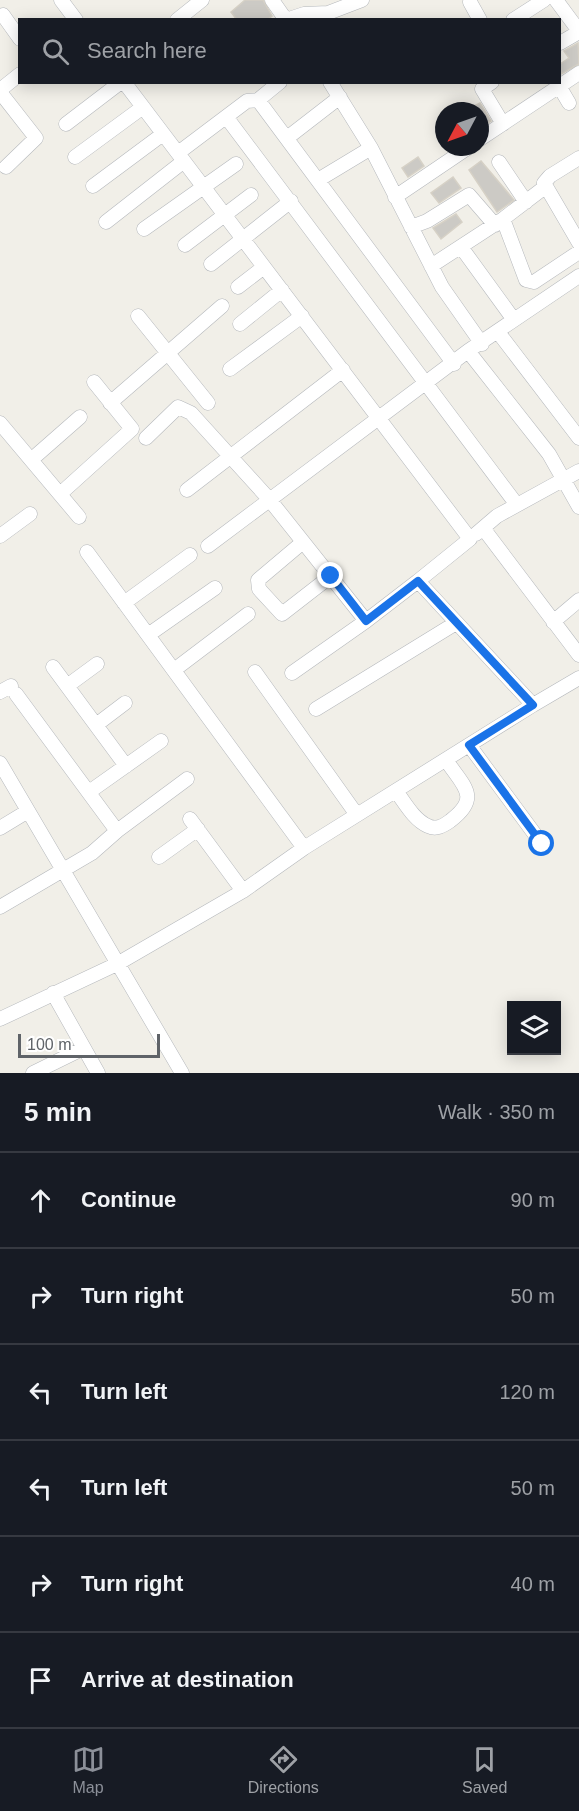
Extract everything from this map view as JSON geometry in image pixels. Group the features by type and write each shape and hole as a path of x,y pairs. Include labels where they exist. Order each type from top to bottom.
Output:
{"street":[{"path":"61,0 74,18"},
{"path":"178,0 186,17 202,0"},
{"path":"292,18 304,14 328,13 362,0"},
{"path":"516,18 544,0"},
{"path":"556,0 579,31 561,42"},
{"path":"470,2 479,18"},
{"path":"3,15 18,36"},
{"path":"489,134 579,73"},
{"path":"2,166 36,138 0,91 18,76"},
{"path":"66,124 119,84"},
{"path":"124,84 204,186 470,539"},
{"path":"106,222 247,101 258,100 278,84"},
{"path":"331,84 371,148 442,287 482,344"},
{"path":"489,84 482,89 503,124"},
{"path":"559,86 569,103"},
{"path":"287,138 340,97"},
{"path":"258,100 454,364"},
{"path":"75,157 143,107"},
{"path":"227,118 517,505"},
{"path":"93,186 163,134"},
{"path":"318,180 371,148"},
{"path":"395,197 456,156"},
{"path":"579,158 550,176 544,183 579,243"},
{"path":"499,162 526,202"},
{"path":"144,229 236,164"},
{"path":"431,266 499,222 545,187"},
{"path":"185,245 224,213 251,195"},
{"path":"411,227 427,221 469,195 499,222 526,280 534,282 579,252"},
{"path":"211,264 291,201"},
{"path":"461,247 514,320"},
{"path":"238,287 264,267"},
{"path":"208,546 454,364 468,351 482,344 579,276"},
{"path":"240,324 282,290"},
{"path":"111,403 222,306"},
{"path":"138,316 166,354 208,403"},
{"path":"230,369 302,316"},
{"path":"498,332 579,438"},
{"path":"468,351 549,454 579,507"},
{"path":"187,490 343,370"},
{"path":"60,494 132,429 94,382"},
{"path":"146,438 174,410 183,407 231,455 269,499 366,621"},
{"path":"31,460 80,417"},
{"path":"0,423 79,517"},
{"path":"292,673 366,621 483,528 517,505 579,471"},
{"path":"0,536 30,514"},
{"path":"483,528 579,655"},
{"path":"303,542 258,580 259,589 282,614 331,576"},
{"path":"87,552 304,848"},
{"path":"124,603 190,555"},
{"path":"418,581 533,705"},
{"path":"148,635 215,588"},
{"path":"553,622 579,600"},
{"path":"174,670 248,614"},
{"path":"316,709 456,623"},
{"path":"67,686 97,664"},
{"path":"53,667 126,766"},
{"path":"255,672 357,815"},
{"path":"0,1019 117,964 243,891 304,848 579,678"},
{"path":"9,690 117,831"},
{"path":"96,725 124,703"},
{"path":"89,792 162,741"},
{"path":"469,745 542,844"},
{"path":"396,791 418,820 429,827 437,828 447,823 468,803 468,793 446,760"},
{"path":"0,763 182,1073"},
{"path":"0,907 92,853 117,831 187,779"},
{"path":"0,828 28,811"},
{"path":"159,857 194,824 243,891"},
{"path":"53,993 98,1073"},
{"path":"33,1073 84,1047"}],"building":[{"path":"245,0 263,0 272,16 270,18 236,18 231,12"},
{"path":"578,43 579,64 561,74 561,63 569,58 564,51"},
{"path":"418,157 424,166 408,177 402,168"},
{"path":"481,161 514,200 497,212 469,170"},
{"path":"453,177 461,188 439,203 431,193"},
{"path":"456,214 462,222 441,239 433,228"}],"route":[{"path":"331,576 366,621 418,581 533,705 469,745 542,844"}]}
